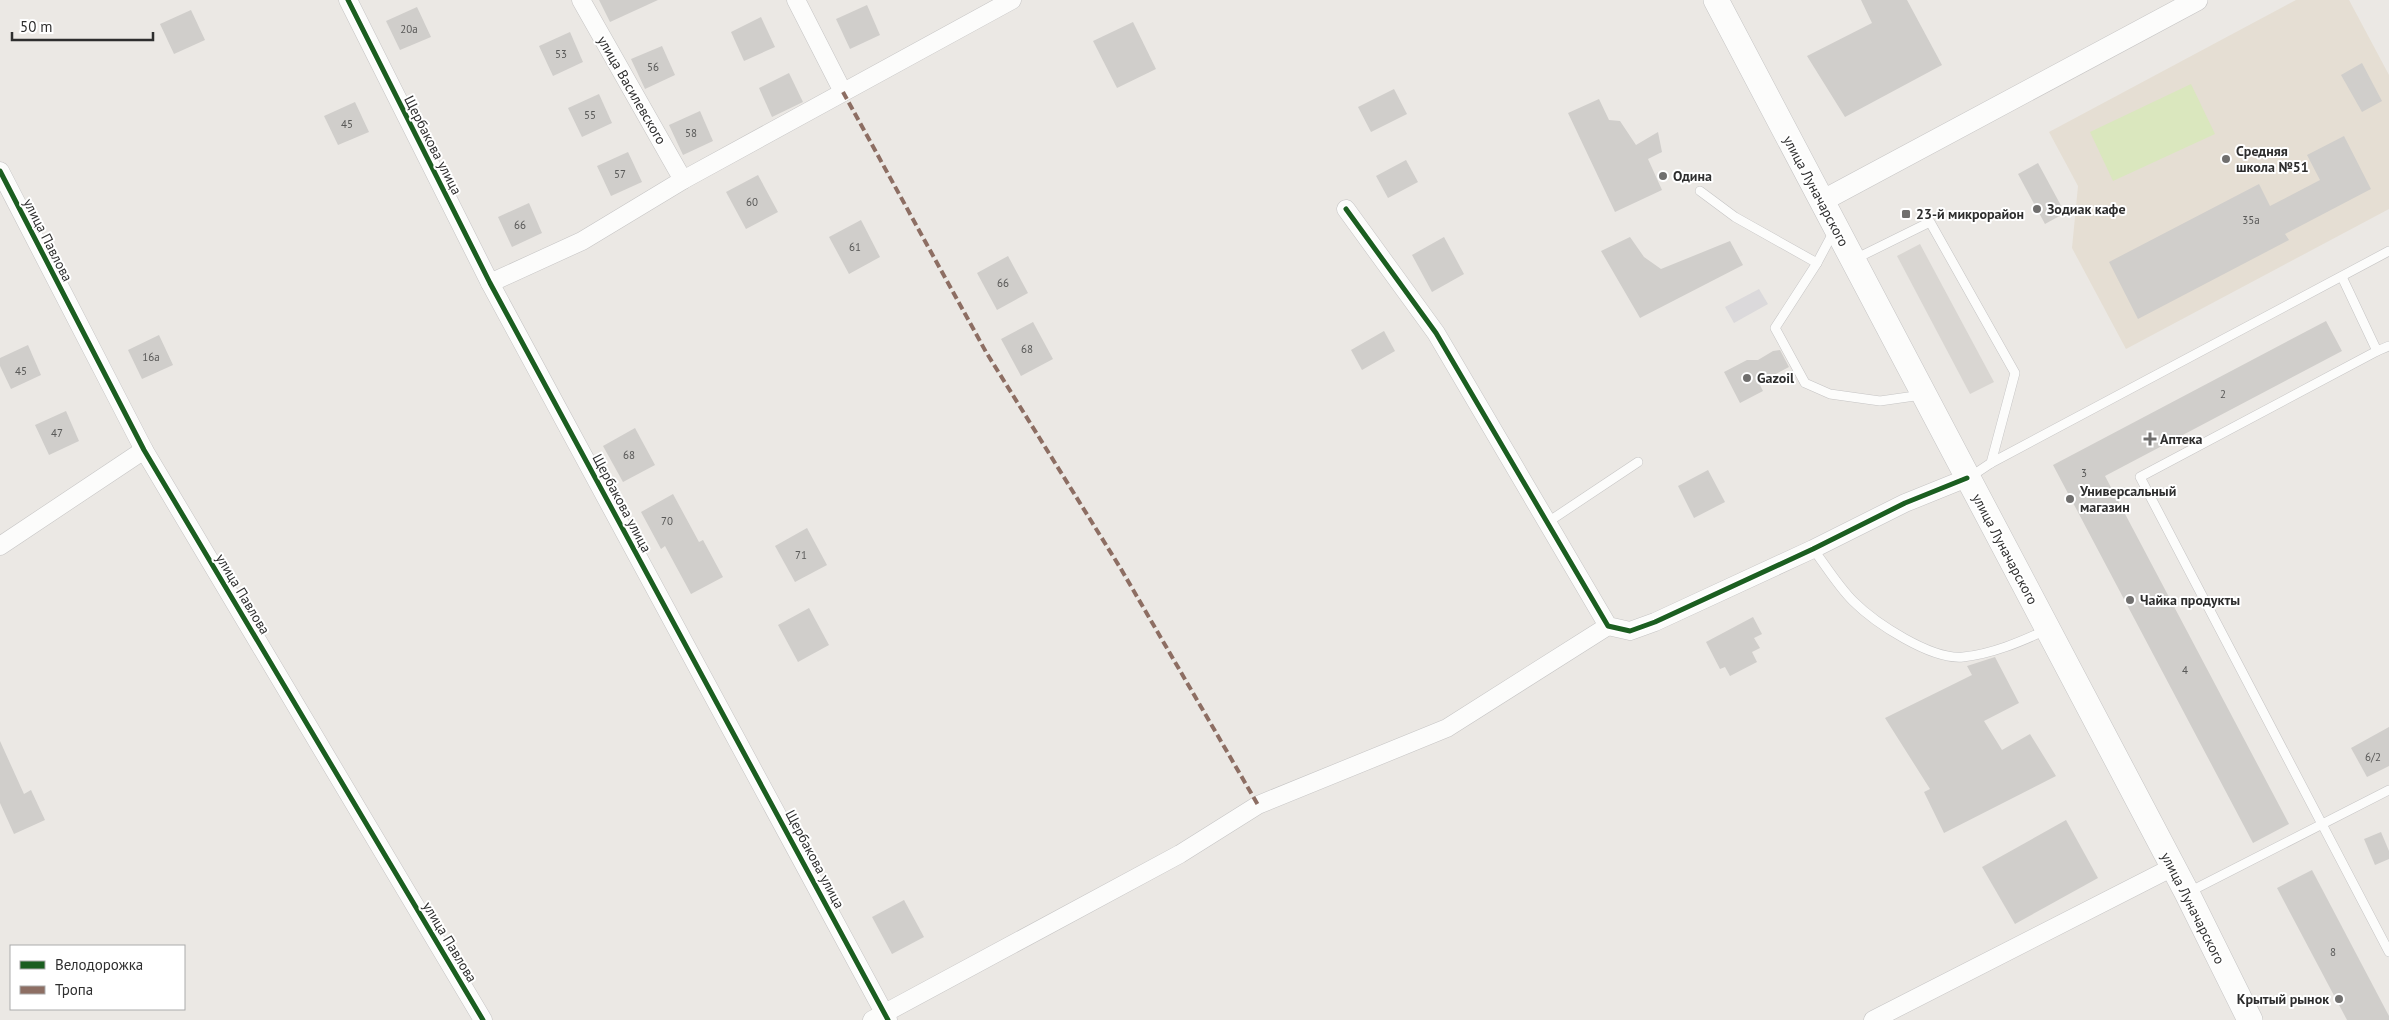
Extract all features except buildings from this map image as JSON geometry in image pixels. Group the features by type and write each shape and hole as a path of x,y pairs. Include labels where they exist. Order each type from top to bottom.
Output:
{"main road":[{"name":"улица Луначарского","path":"1716,0 2187,893 2250,1020"}],"street":[{"name":"Щербакова улица","path":"348,0 490,284 882,1018"},
{"name":"улица Василевского","path":"581,0 683,180"},
{"path":"796,0 843,92"},
{"path":"490,284 582,241 683,180 1012,0"},
{"path":"1822,201 2198,0"},
{"name":"улица Павлова","path":"0,171 144,450 482,1020"},
{"path":"1346,209 1436,333 1608,626"},
{"path":"0,546 144,450"},
{"path":"882,1018 1180,854 1258,805 1447,728 1608,626 1630,631 1655,622 1812,550 1905,504 1967,478"},
{"path":"1873,1020 2173,867"}],"lane":[{"path":"1700,192 1734,217 1817,264"},
{"path":"1853,260 1930,222 2015,373 1991,463"},
{"path":"1835,228 1817,264 1775,328 1805,383 1830,394 1880,401 1924,395"},
{"path":"1967,478 1991,463 2389,251"},
{"path":"2342,277 2377,351"},
{"path":"2389,346 2140,478 2323,823 2389,952"},
{"path":"1548,522 1638,462"},
{"path":"1812,550 1853,601 1892,632 1926,650 1961,657 2008,647 2047,630"},
{"path":"2187,893 2389,790"}],"shaded area":[{"name":"Средняя школа №51","path":"2296,0 2349,0 2389,75 2389,209 2126,349 2072,248 2078,186 2049,132"},
{"path":"1920,244 1994,382 1970,394 1897,256"},
{"path":"1759,289 1768,304 1734,323 1725,307"}],"green space":[{"path":"2191,84 2215,134 2113,181 2090,132"}],"marked path":[{"path":"843,92 986,352 1121,569 1258,805"}],"cycle path":[{"path":"348,0 490,283 888,1020"},
{"path":"0,171 144,450 483,1020"},
{"path":"1346,209 1436,333 1608,626 1630,631 1655,622 1813,549 1905,503 1967,478"}],"place":[{"name":"Средняя школа №51","path":"2226,159"},
{"name":"Одина","path":"1663,176"},
{"name":"Зодиак кафе","path":"2037,209"},
{"name":"23-й микрорайон","path":"1906,214"},
{"name":"Gazoil","path":"1747,378"},
{"name":"Аптека","path":"2150,439"},
{"name":"Универсальный магазин","path":"2070,499"},
{"name":"Чайка продукты","path":"2130,600"},
{"name":"Крытый рынок","path":"2339,999"}]}
